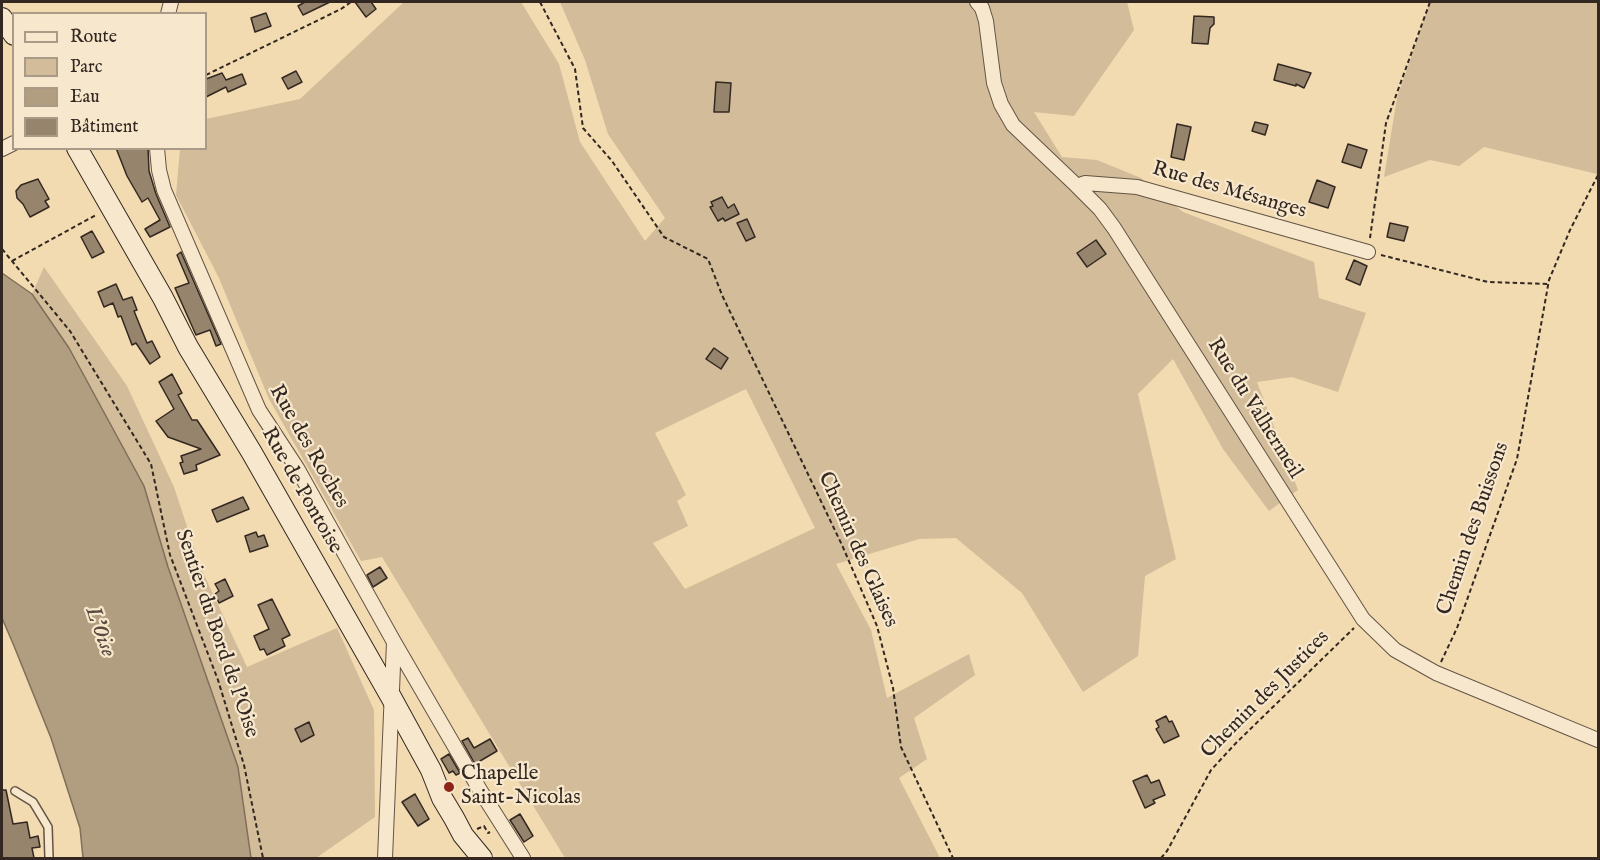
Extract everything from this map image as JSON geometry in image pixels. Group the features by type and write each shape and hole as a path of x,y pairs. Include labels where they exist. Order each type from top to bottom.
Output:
{"main road":[{"path":"2,18 12,32"},
{"name":"Rue de Pontoise","path":"78,150 163,298 188,347 252,453 391,698 431,770 442,798 463,835 482,858"}],"street":[{"name":"Rue du Valhermeil","path":"977,2 982,8 986,21 994,83 1001,104 1013,125 1100,209 1114,228 1363,619 1395,650 1436,673 1599,740"},
{"name":"Rue des Roches","path":"157,150 159,170 165,190 259,410 297,468 393,642 523,858"},
{"name":"Rue des Mésanges","path":"1077,186 1085,183 1137,187 1368,252"},
{"path":"385,858 393,642"}],"lane":[{"path":"15,791 33,802 48,827 48,858"}],"path":[{"path":"207,75 351,2"},
{"name":"Chemin des Glaises","path":"540,2 575,69 583,128 612,161 664,237 708,259 722,295 842,545 877,626 893,688 901,747 953,858"},
{"path":"1430,2 1386,123 1368,252 1488,282 1548,284"},
{"name":"Chemin des Buissons","path":"1436,673 1456,628 1517,459 1548,284 1570,230 1599,175"},
{"path":"12,261 110,207"},
{"name":"Sentier du Bord de l'Oise","path":"2,249 70,331 151,464 170,555 218,680 244,765 263,858"},
{"name":"Chemin des Justices","path":"1161,858 1211,770 1363,619"}],"green space":[{"path":"404,2 521,2 559,64 580,142 645,241 665,218 608,134 585,60 560,2 1127,2 1134,30 1074,116 1034,112 1062,157 1097,160 1141,178 1183,212 1314,262 1319,298 1366,313 1338,392 1292,377 1257,382 1298,490 1269,511 1223,449 1173,359 1138,394 1176,559 1145,576 1138,656 1083,692 1022,593 956,538 919,539 836,564 871,630 887,698 969,654 975,675 914,718 927,759 899,778 940,858 565,858 382,557 361,561 269,399 219,278 176,195 180,150 207,150 207,119 300,99","holes":["746,389 815,528 685,589 653,543 688,526 677,501 686,495 655,433"]},
{"path":"1430,2 1598,2 1597,174 1484,147 1459,166 1430,160 1384,177 1397,98"},
{"path":"44,267 127,386 174,487 200,566 247,667 337,628 374,710 375,817 316,858 251,858 238,767 168,567 144,486 32,294"}],"water":[{"name":"L'Oise","path":"2,273 32,294 69,348 144,486 168,567 238,767 251,858 83,858 80,828 51,738 2,618"}],"building":[{"path":"305,2 330,2 303,15 298,6"},
{"path":"355,2 371,2 376,9 366,17"},
{"path":"266,13 271,26 255,32 251,18"},
{"path":"1194,16 1214,17 1208,44 1192,43"},
{"path":"1278,64 1311,73 1304,88 1296,84 1296,86 1274,80"},
{"path":"296,71 302,82 288,89 282,78"},
{"path":"222,73 226,80 242,74 246,84 228,92 226,87 207,96 207,79"},
{"path":"716,82 731,83 729,112 714,112"},
{"path":"1255,122 1268,125 1265,135 1252,131"},
{"path":"1177,124 1191,127 1184,160 1171,157"},
{"path":"1348,144 1367,150 1361,168 1342,162"},
{"path":"117,150 148,150 149,171 170,227 150,237 145,229 160,220 148,198 142,202 127,176"},
{"path":"38,179 49,199 45,201 49,207 30,217 17,198 16,191 21,185"},
{"path":"1317,180 1335,187 1328,208 1309,202"},
{"path":"722,197 728,208 734,204 739,214 725,221 723,218 718,221 710,207 713,206 711,202"},
{"path":"747,219 755,237 746,241 737,223"},
{"path":"1390,223 1408,227 1404,241 1387,237"},
{"path":"92,231 104,252 92,258 81,237"},
{"path":"1096,240 1106,254 1087,267 1077,253"},
{"path":"181,252 221,344 216,346 210,330 196,335 175,288 189,283 177,255"},
{"path":"1354,260 1367,266 1360,285 1346,279"},
{"path":"116,284 123,300 132,297 137,310 134,311 147,343 152,341 160,357 150,364 136,343 132,345 121,316 118,317 113,303 104,307 98,292"},
{"path":"714,348 728,358 721,369 706,359"},
{"path":"172,374 182,393 178,395 192,420 197,420 220,455 196,465 197,470 184,474 180,463 183,462 181,456 201,449 168,437 156,421 174,409 159,382"},
{"path":"243,497 249,509 217,522 212,510"},
{"path":"256,532 258,537 264,535 268,546 250,552 245,536"},
{"path":"380,567 387,578 373,587 367,575"},
{"path":"225,579 233,596 219,603 215,594 219,591 215,584"},
{"path":"272,599 290,635 282,639 285,646 267,655 264,649 260,650 254,636 269,629 258,605"},
{"path":"1166,716 1169,722 1172,721 1179,736 1164,743 1156,729 1159,727 1156,721"},
{"path":"309,722 314,735 301,742 295,729"},
{"path":"468,738 474,748 490,739 497,751 475,764 462,741"},
{"path":"449,754 460,773 456,775 453,771 449,773 441,759"},
{"path":"1147,775 1151,783 1159,780 1165,795 1153,800 1155,803 1145,808 1133,781"},
{"path":"2,790 6,790 13,824 27,822 30,838 38,836 40,847 32,848 34,858 2,858"},
{"path":"415,794 429,819 418,826 402,802"},
{"path":"520,814 533,836 524,842 510,820"}],"place":[{"name":"Chapelle Saint-Nicolas","path":"449,787"}]}
